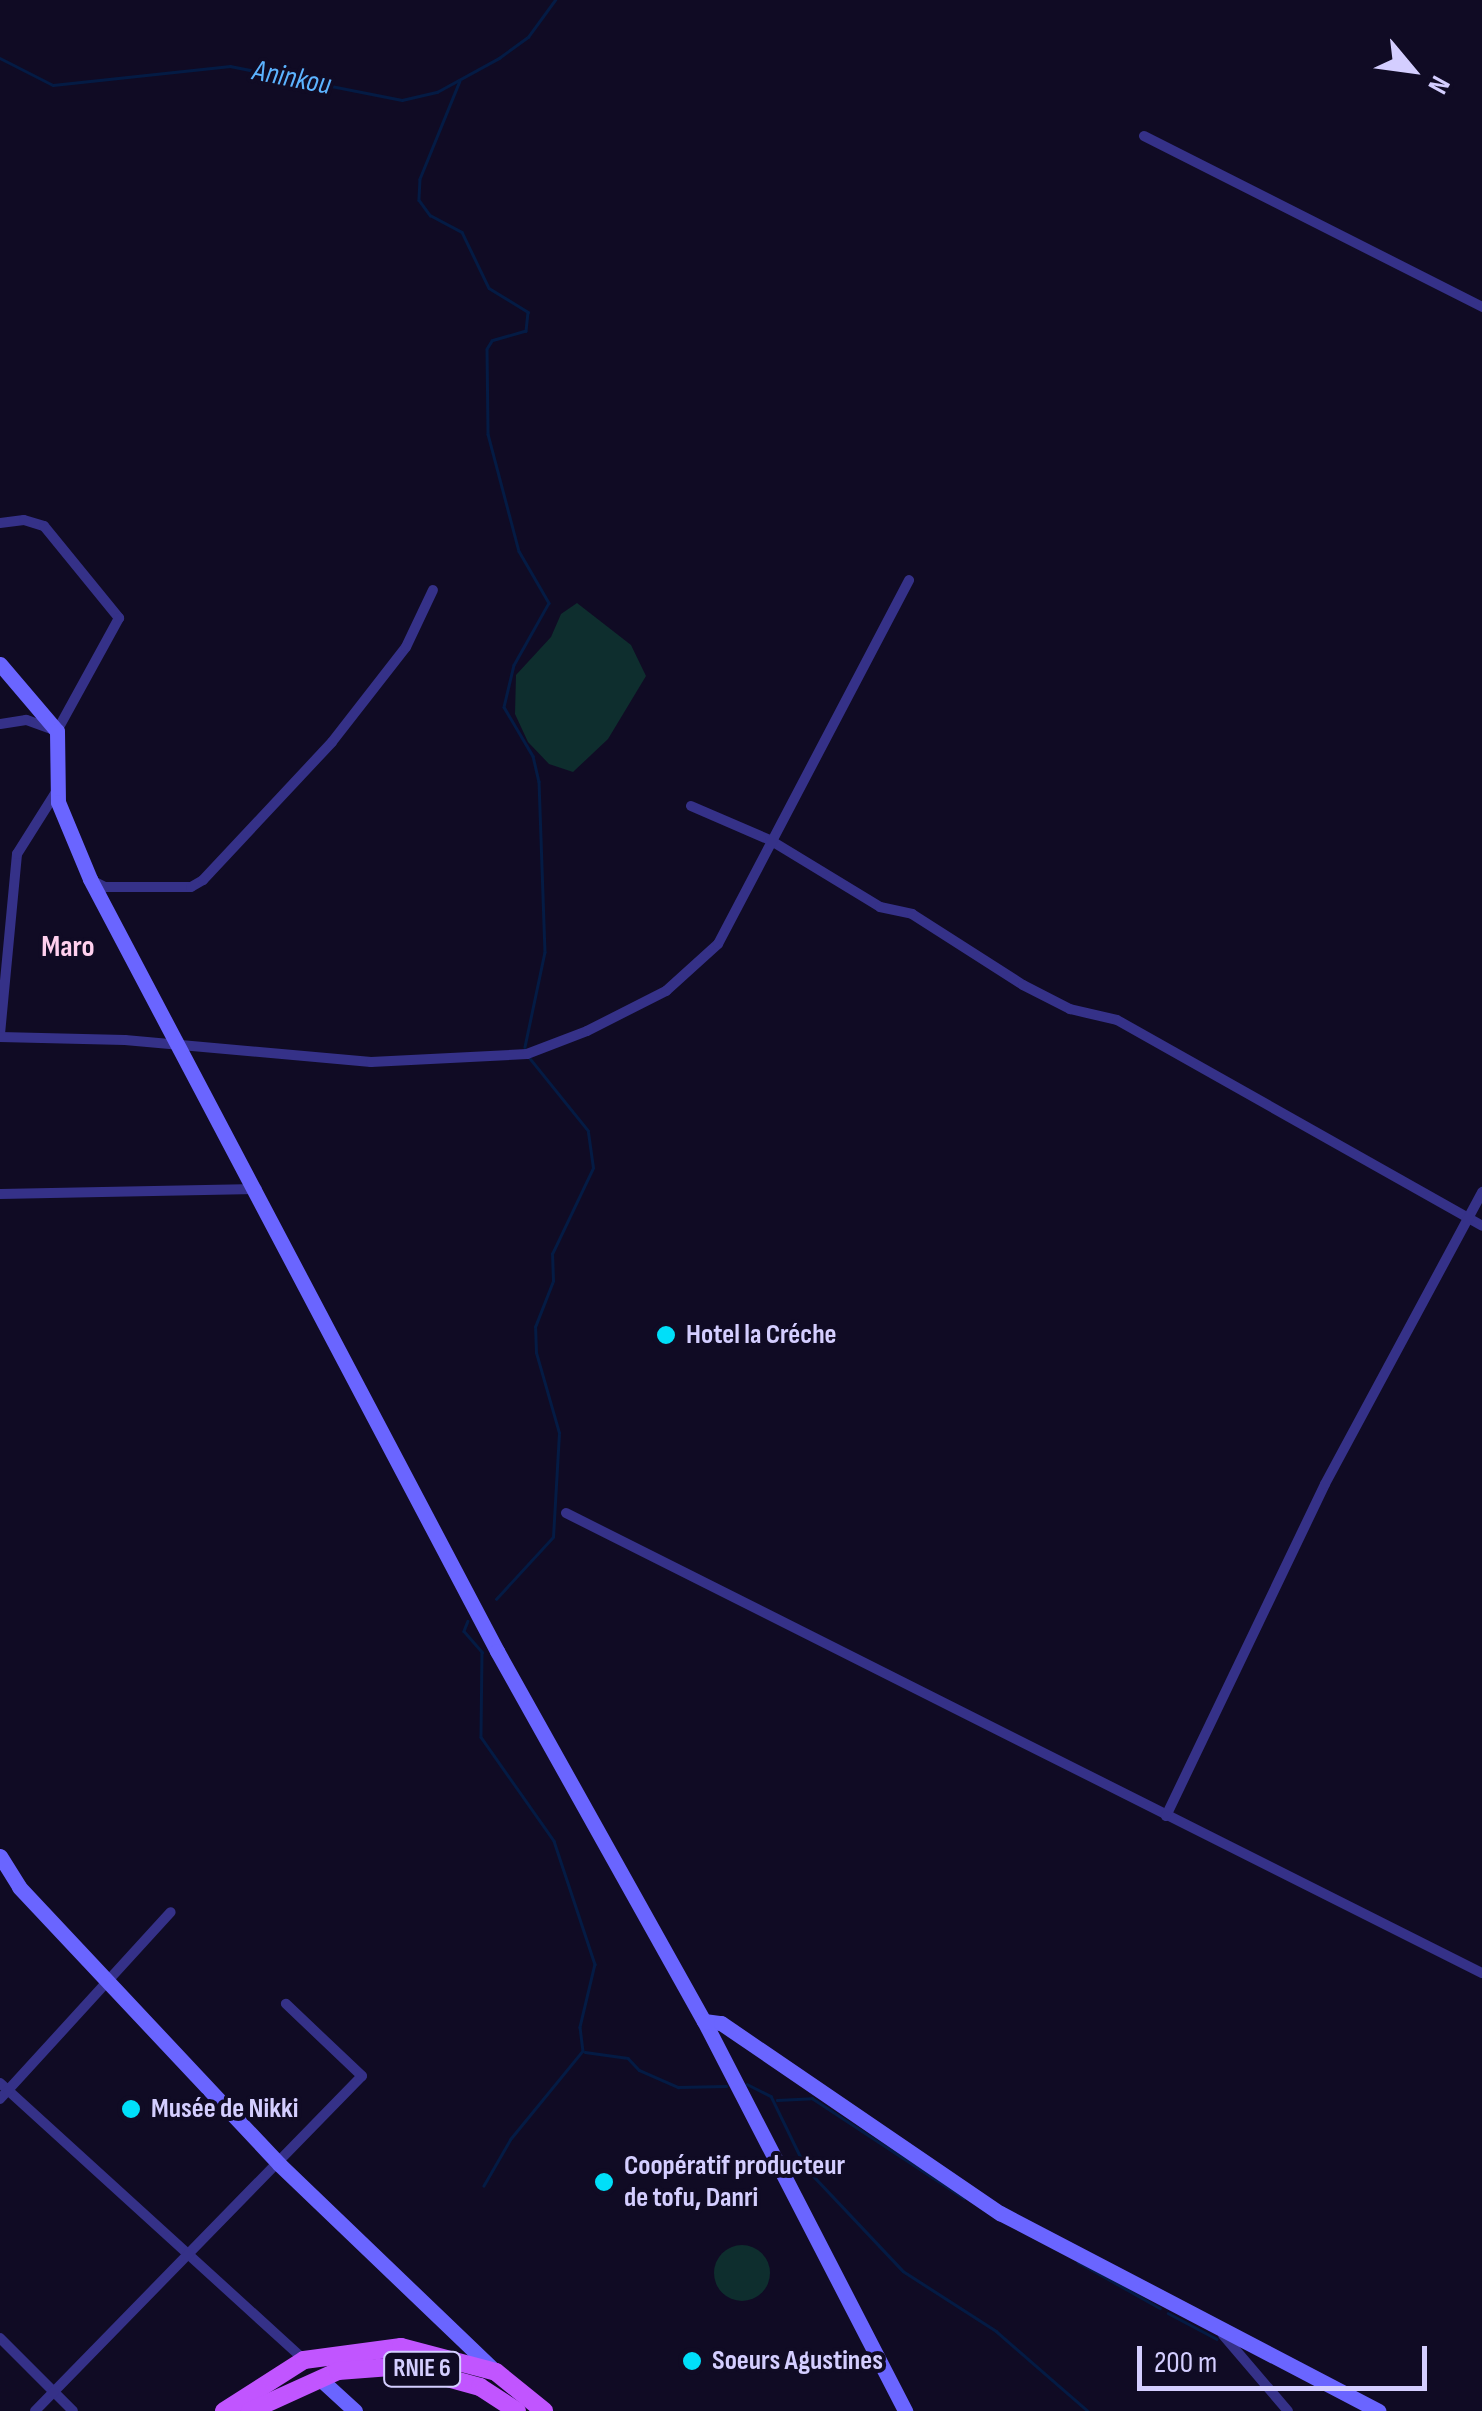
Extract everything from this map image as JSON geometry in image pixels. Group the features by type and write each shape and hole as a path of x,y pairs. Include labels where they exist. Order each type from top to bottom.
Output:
{"main road":[{"name":"RNIE 6","path":"224,2411 304,2360 400,2347 496,2372 544,2411"},
{"name":"RNIE 6","path":"250,2411 319,2378 370,2366 438,2372 480,2387 516,2411"}],"street":[{"path":"1144,136 1482,307"},
{"path":"0,523 24,520 44,526 120,618 57,732 56,792 90,879 497,1650 704,2021 906,2411"},
{"path":"56,792 17,854 6,880 0,1036 372,1062 527,1054 666,992 703,964 909,580"},
{"path":"90,879 105,887 191,887 203,880 332,742 406,647 434,590"},
{"path":"0,664 57,732"},
{"path":"0,724 26,720 57,732"},
{"path":"691,806 770,840 880,907 912,914 1023,986 1070,1009 1117,1020 1158,1049 1365,1156 1466,1221 1482,1226"},
{"path":"0,1194 257,1189"},
{"path":"1166,1816 1325,1484 1482,1192"},
{"path":"566,1513 1482,1973"},
{"path":"0,1856 19,1886 278,2164 496,2372"},
{"path":"171,1912 2,2091 304,2360"},
{"path":"35,2411 190,2257 362,2076 286,2004"},
{"path":"704,2021 721,2022 1000,2213 1223,2335 1378,2411"},
{"path":"1223,2335 1288,2411"},
{"path":"0,2338 73,2411"},
{"path":"319,2378 355,2411"}],"green space":[{"path":"577,603 631,645 646,676 608,739 573,772 549,764 528,742 515,714 516,675 551,637 561,614"},
{"path":"742,2245 761,2254 770,2273 761,2292 742,2301 723,2292 714,2273 723,2254"}],"waterway":[{"name":"Aninkou","path":"0,58 53,85 230,66 402,100 437,92 499,58 528,37 555,0"},
{"path":"460,81 420,179 419,200 430,215 462,232 489,288 528,312 526,331 492,341 487,349 488,434 519,551 549,603 514,665 504,707 533,756 539,781 545,952 525,1047"},
{"path":"496,1599 553,1537 559,1433 536,1353 535,1327 553,1281 552,1254 593,1168 588,1131 530,1059"},
{"path":"468,1621 464,1631 482,1652 481,1737 554,1841 595,1964 580,2027 583,2051 511,2139 484,2186"},
{"path":"585,2052 628,2058 639,2070 678,2087 726,2086"},
{"path":"747,2084 771,2096 806,2168 903,2271 996,2331 1088,2411"},
{"path":"777,2100 812,2098 964,2198"},
{"path":"1078,2262 1160,2308"},
{"path":"1168,2313 1217,2339"}],"place":[{"name":"Hotel la Créche","path":"666,1335"},
{"name":"Musée de Nikki","path":"131,2109"},
{"name":"Coopératif producteur de tofu, Danri","path":"604,2182"},
{"name":"Soeurs Agustines","path":"692,2361"}],"district":[{"name":"Maro","path":"68,947"}]}
